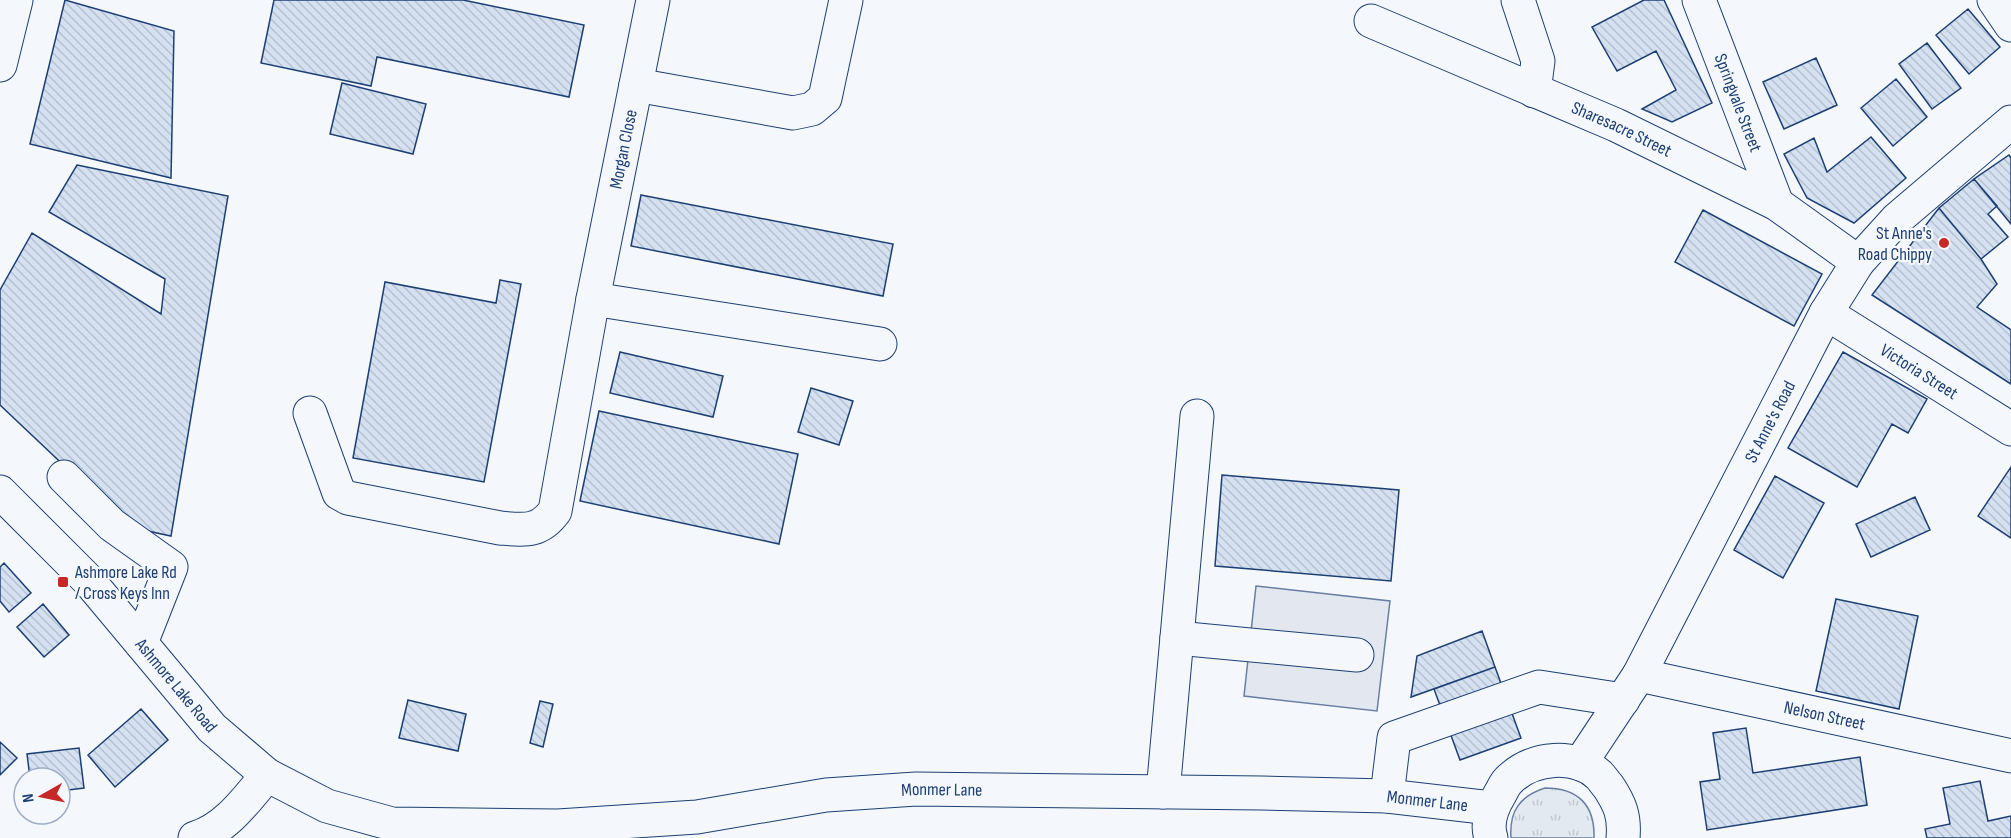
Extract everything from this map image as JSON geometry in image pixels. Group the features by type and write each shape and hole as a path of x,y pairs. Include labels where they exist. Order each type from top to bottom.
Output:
{"street":[{"path":"0,65 16,0"},
{"name":"Morgan Close","path":"310,413 339,492 348,498 500,528 529,529 547,522 555,511 593,299 653,0"},
{"path":"636,85 793,113 812,109 825,98 846,0"},
{"path":"1518,0 1538,61 1534,91"},
{"name":"Springvale Street","path":"1699,0 1777,204"},
{"path":"1994,0 2011,25"},
{"name":"Sharesacre Street","path":"1371,21 1616,125 1777,204 1858,262"},
{"name":"St Anne's Road","path":"1580,764 1631,687 1826,313 1858,262 1897,219 2011,122"},
{"path":"593,299 880,344"},
{"name":"Victoria Street","path":"1826,313 2011,429"},
{"path":"1163,792 1197,416"},
{"path":"64,477 112,525 171,567 141,643"},
{"name":"Ashmore Lake Road","path":"0,492 89,581 212,728 267,775 327,806 392,824"},
{"path":"1177,638 1358,655"},
{"name":"Nelson Street","path":"1388,796 1394,738 1539,687 1631,687 2011,756"},
{"path":"1491,823 1509,779 1527,766 1562,760 1580,764 1599,775 1619,802 1624,824 1623,838"},
{"path":"195,838 207,835 239,808 267,775"},
{"name":"Monmer Lane","path":"392,824 558,826 697,817 826,795 916,789 1388,796 1491,823"}],"green space":[{"path":"1545,788 1567,791 1582,801 1591,816 1594,838 1511,838 1512,820 1518,806 1529,795"}],"shaded area":[{"path":"1256,586 1390,601 1377,711 1244,696"}],"building":[{"path":"65,0 174,31 171,178 30,144"},
{"path":"274,0 463,0 584,25 569,97 377,57 371,86 261,63"},
{"path":"1644,0 1664,0 1712,103 1672,122 1642,109 1676,90 1656,51 1617,71 1592,27"},
{"path":"1968,9 2000,47 1969,74 1936,35"},
{"path":"1927,43 1961,88 1932,109 1899,64"},
{"path":"1816,58 1837,105 1784,129 1763,82"},
{"path":"1896,79 1927,117 1893,146 1861,108"},
{"path":"342,83 426,104 413,154 330,134"},
{"path":"1871,137 1906,178 1854,223 1807,198 1784,154 1814,138 1827,172"},
{"path":"2009,155 2011,158 2011,224 1974,179"},
{"path":"77,165 228,196 171,536 129,527 0,405 0,290 32,233 161,314 165,279 49,212"},
{"path":"1974,179 1997,206 1988,214 2008,237 1981,259 1939,208"},
{"path":"641,195 893,244 883,296 631,246"},
{"path":"1939,208 1981,259 1997,284 1977,307 2011,330 2011,384 1872,295"},
{"path":"1703,210 1822,274 1794,326 1675,262"},
{"path":"500,280 521,284 484,482 353,458 385,282 496,303"},
{"path":"620,352 723,376 713,417 610,393"},
{"path":"1843,352 1927,399 1908,433 1892,424 1857,487 1788,448"},
{"path":"811,388 853,401 839,445 798,432"},
{"path":"599,411 798,454 779,544 580,501"},
{"path":"2011,467 2011,538 1978,516"},
{"path":"1222,475 1399,490 1391,581 1215,566"},
{"path":"1775,476 1824,503 1783,578 1734,550"},
{"path":"1915,497 1930,530 1871,557 1856,524"},
{"path":"4,563 31,593 9,612 0,601 0,567"},
{"path":"1836,599 1918,616 1899,709 1816,691"},
{"path":"43,604 69,635 44,657 17,627"},
{"path":"1482,631 1495,667 1411,697 1417,656"},
{"path":"1495,667 1521,738 1460,760 1434,689"},
{"path":"408,700 466,714 458,751 399,738"},
{"path":"540,701 553,704 543,747 530,743"},
{"path":"141,709 168,740 115,787 88,755"},
{"path":"1746,728 1753,773 1860,757 1867,805 1707,830 1700,782 1720,779 1713,733"},
{"path":"0,742 17,758 0,775"},
{"path":"79,748 84,788 72,790 72,766 28,766 27,754"},
{"path":"1980,781 1988,821 2011,816 2011,838 1927,838 1925,829 1950,824 1943,788"}],"place":[{"name":"St Anne's Road Chippy","path":"1944,243"},
{"name":"Ashmore Lake Rd / Cross Keys Inn","path":"63,582"}]}
